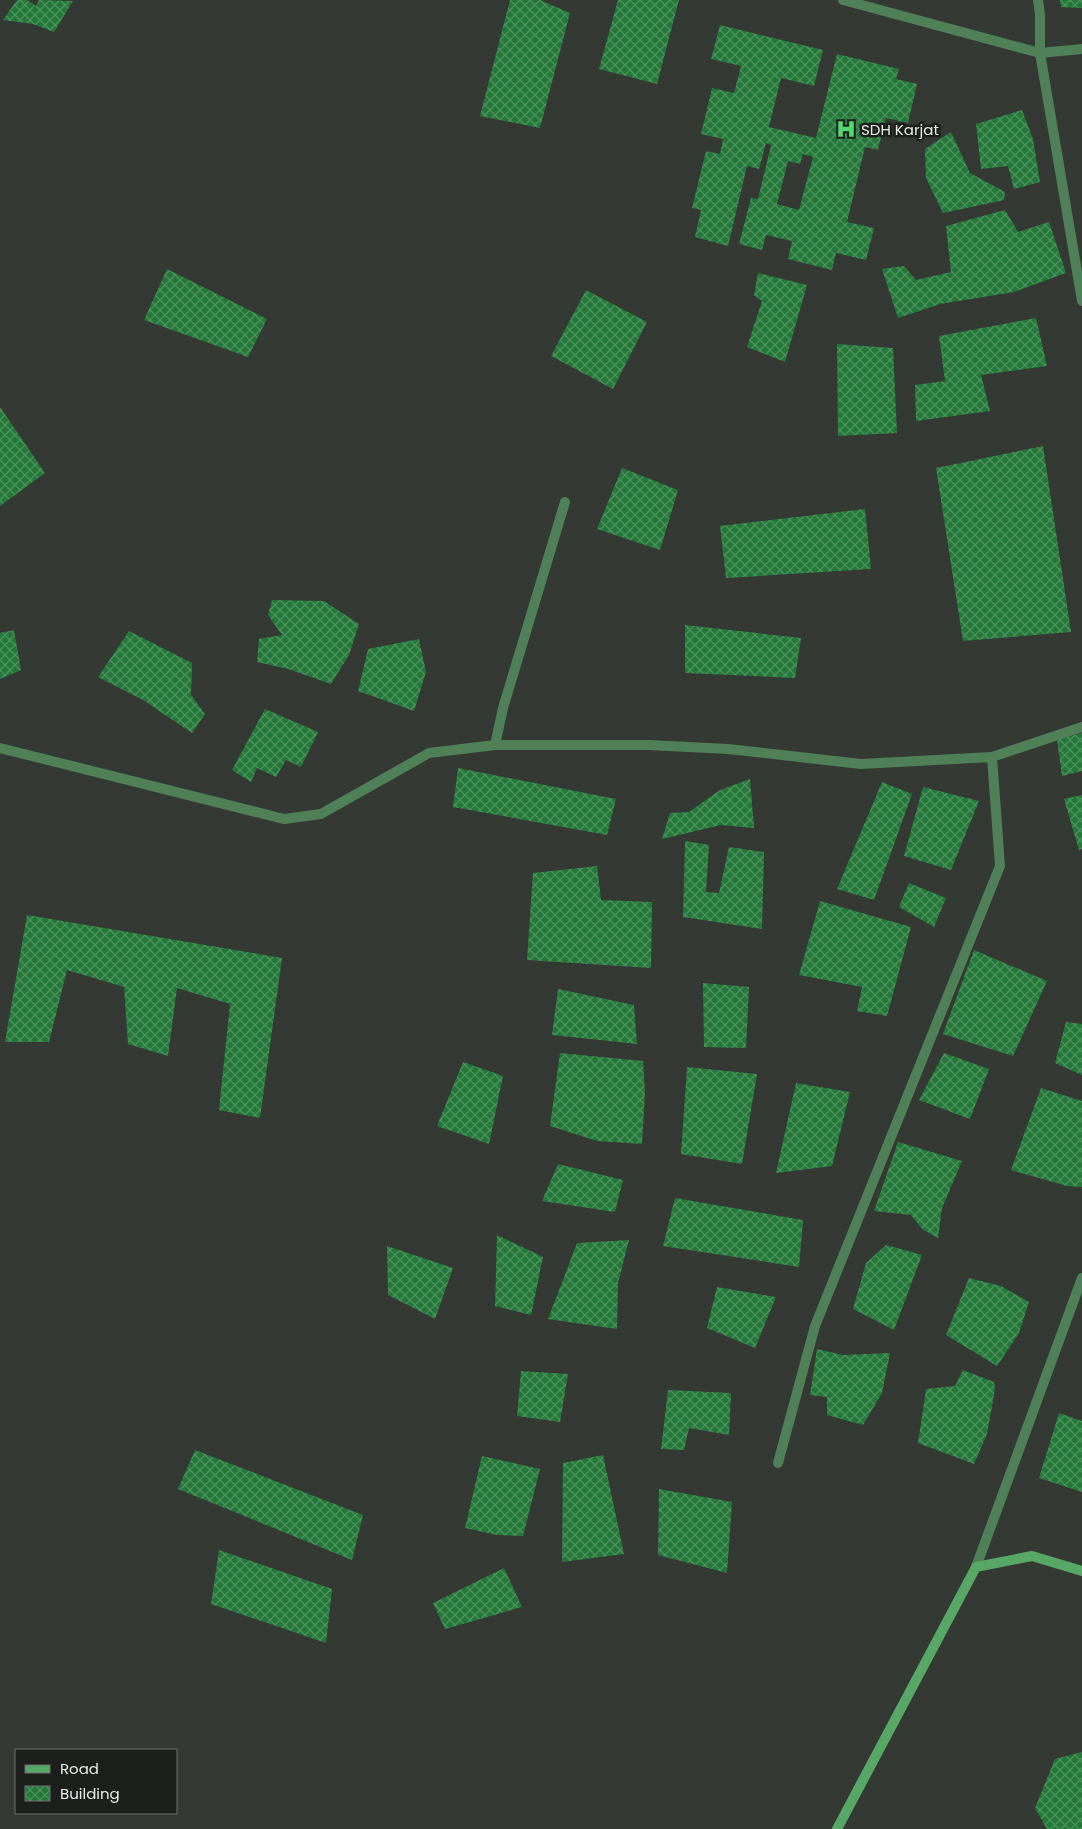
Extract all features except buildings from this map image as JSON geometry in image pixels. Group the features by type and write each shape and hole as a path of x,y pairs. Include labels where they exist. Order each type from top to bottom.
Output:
{"street":[{"path":"843,0 1040,53 1082,49"},
{"path":"1038,0 1040,53 1082,301"},
{"path":"495,745 503,708 565,502"},
{"path":"0,748 284,818 320,814 429,753 495,745 561,744 728,749 861,764 992,757 1082,727"},
{"path":"778,1463 815,1326 1000,866 992,757"},
{"path":"837,1829 976,1567 1082,1278"},
{"path":"976,1567 1032,1556 1082,1571"}],"place":[{"name":"SDH Karjat","path":"846,129"}]}
